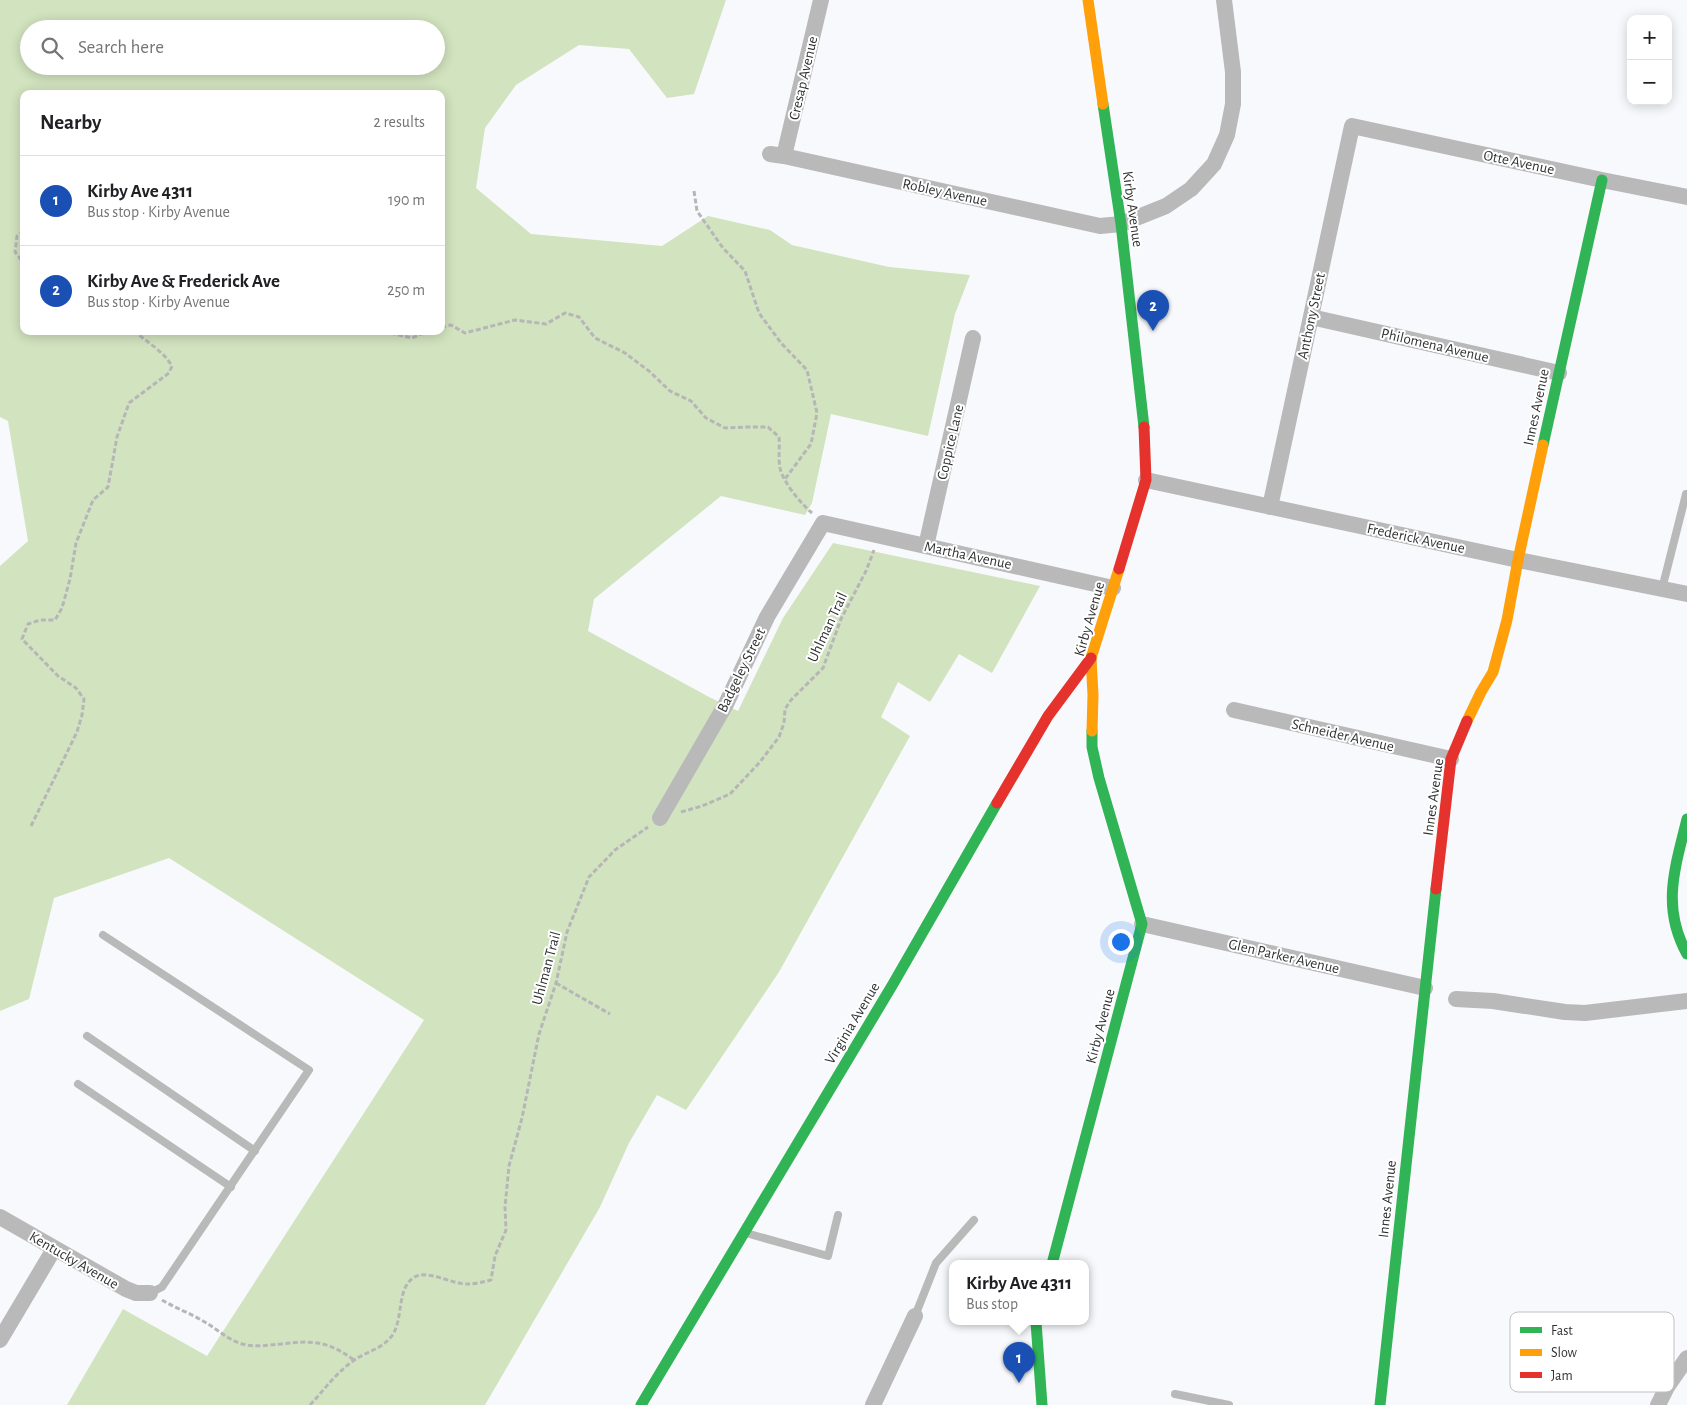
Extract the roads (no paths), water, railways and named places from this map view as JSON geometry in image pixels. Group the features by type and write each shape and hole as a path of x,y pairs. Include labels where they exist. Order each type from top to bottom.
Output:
{"street":[{"name":"Cresap Avenue","path":"777,155 821,0"},
{"name":"Kirby Avenue","path":"1053,1260 1142,924 1099,778 1092,747 1093,695 1091,658 1146,480 1145,433 1121,224 1088,0"},
{"name":"Robley Avenue","path":"777,155 1100,226 1121,224 1166,206 1191,189 1214,164 1227,135 1233,104 1233,72 1224,0"},
{"name":"Otte Avenue","path":"1352,126 1687,197"},
{"name":"Anthony Street","path":"1270,507 1352,126"},
{"name":"Innes Avenue","path":"1380,1405 1451,759 1464,727 1493,672 1508,620 1518,560 1602,180"},
{"name":"Philomena Avenue","path":"1311,317 1559,373"},
{"name":"Coppice Lane","path":"926,546 973,338"},
{"name":"Frederick Avenue","path":"1146,480 1518,560 1687,594"},
{"name":"Martha Avenue","path":"823,523 1114,588"},
{"name":"Badgeley Street","path":"660,818 726,704 767,617 823,523"},
{"name":"Virginia Avenue","path":"641,1405 893,984 1048,716 1091,658"},
{"name":"Schneider Avenue","path":"1234,710 1451,759"},
{"path":"1687,818 1678,858 1672,910 1676,931 1687,954"},
{"name":"Glen Parker Avenue","path":"1142,924 1425,988"},
{"path":"1456,999 1493,1001 1565,1012 1585,1013 1687,1001"},
{"name":"Kentucky Avenue","path":"0,1217 126,1289 136,1293 150,1293"},
{"path":"0,1340 54,1249"},
{"path":"873,1405 915,1316"},
{"path":"1036,1325 1042,1405"},
{"path":"1674,1377 1687,1358"},
{"path":"1658,1405 1664,1392"}],"lane":[{"path":"1662,589 1686,494"},
{"path":"103,935 309,1070 162,1287 150,1293"},
{"path":"88,1036 255,1151"},
{"path":"78,1084 231,1187"},
{"path":"744,1233 828,1256 838,1215"},
{"path":"915,1316 936,1263 974,1220"},
{"path":"1175,1394 1229,1405"}],"place":[{"name":"Kirby Ave & Frederick Ave","path":"1153,331"},
{"name":"Kirby Ave 4311","path":"1019,1383"}]}
